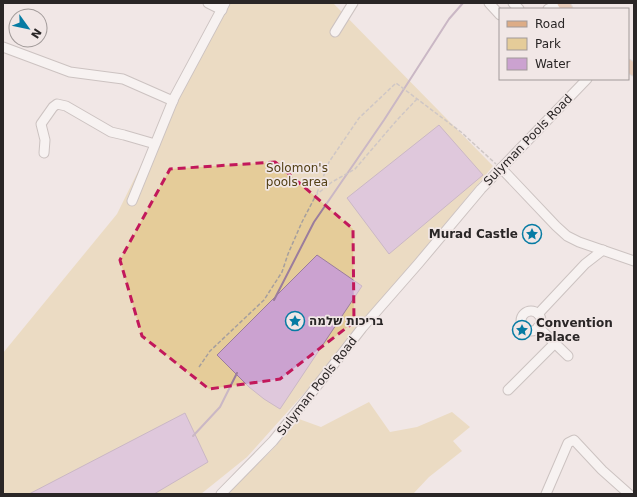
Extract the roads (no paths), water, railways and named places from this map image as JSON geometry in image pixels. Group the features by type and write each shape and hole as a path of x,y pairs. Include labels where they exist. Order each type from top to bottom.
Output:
{"street":[{"path":"132,200 172,101 224,6 208,3"},
{"path":"335,32 353,3"},
{"path":"489,3 499,13"},
{"path":"550,8 562,3"},
{"path":"3,48 70,72 123,79 172,101"},
{"name":"Sulyman Pools Road","path":"221,494 273,442 362,328 481,189 586,80"},
{"path":"44,153 45,140 41,124 56,104 66,106 111,132 155,144"},
{"path":"501,168 567,236 634,261"},
{"path":"538,314 586,264 603,250"},
{"path":"533,311 538,314 541,321 538,327 533,330 527,330 522,326 521,320 526,312 533,311"},
{"path":"538,327 568,356"},
{"path":"508,390 555,343"},
{"path":"546,494 568,443 574,440 602,470 629,494"}],"water":[{"path":"439,125 483,175 389,254 347,198"},
{"name":"בריכות שלמה","path":"317,255 362,286 280,409 249,387 217,355"},
{"path":"185,413 208,462 154,494 29,494"}],"waterway":[{"path":"274,300 314,222 384,120 449,19 463,3"},
{"path":"193,436 220,407 237,373"}],"place":[{"name":"Murad Castle","path":"532,234"},
{"name":"בריכות שלמה","path":"295,321"},
{"name":"Convention Palace","path":"522,330"}],"park label":[{"name":"Solomon's pools area","path":"297,175"}]}
